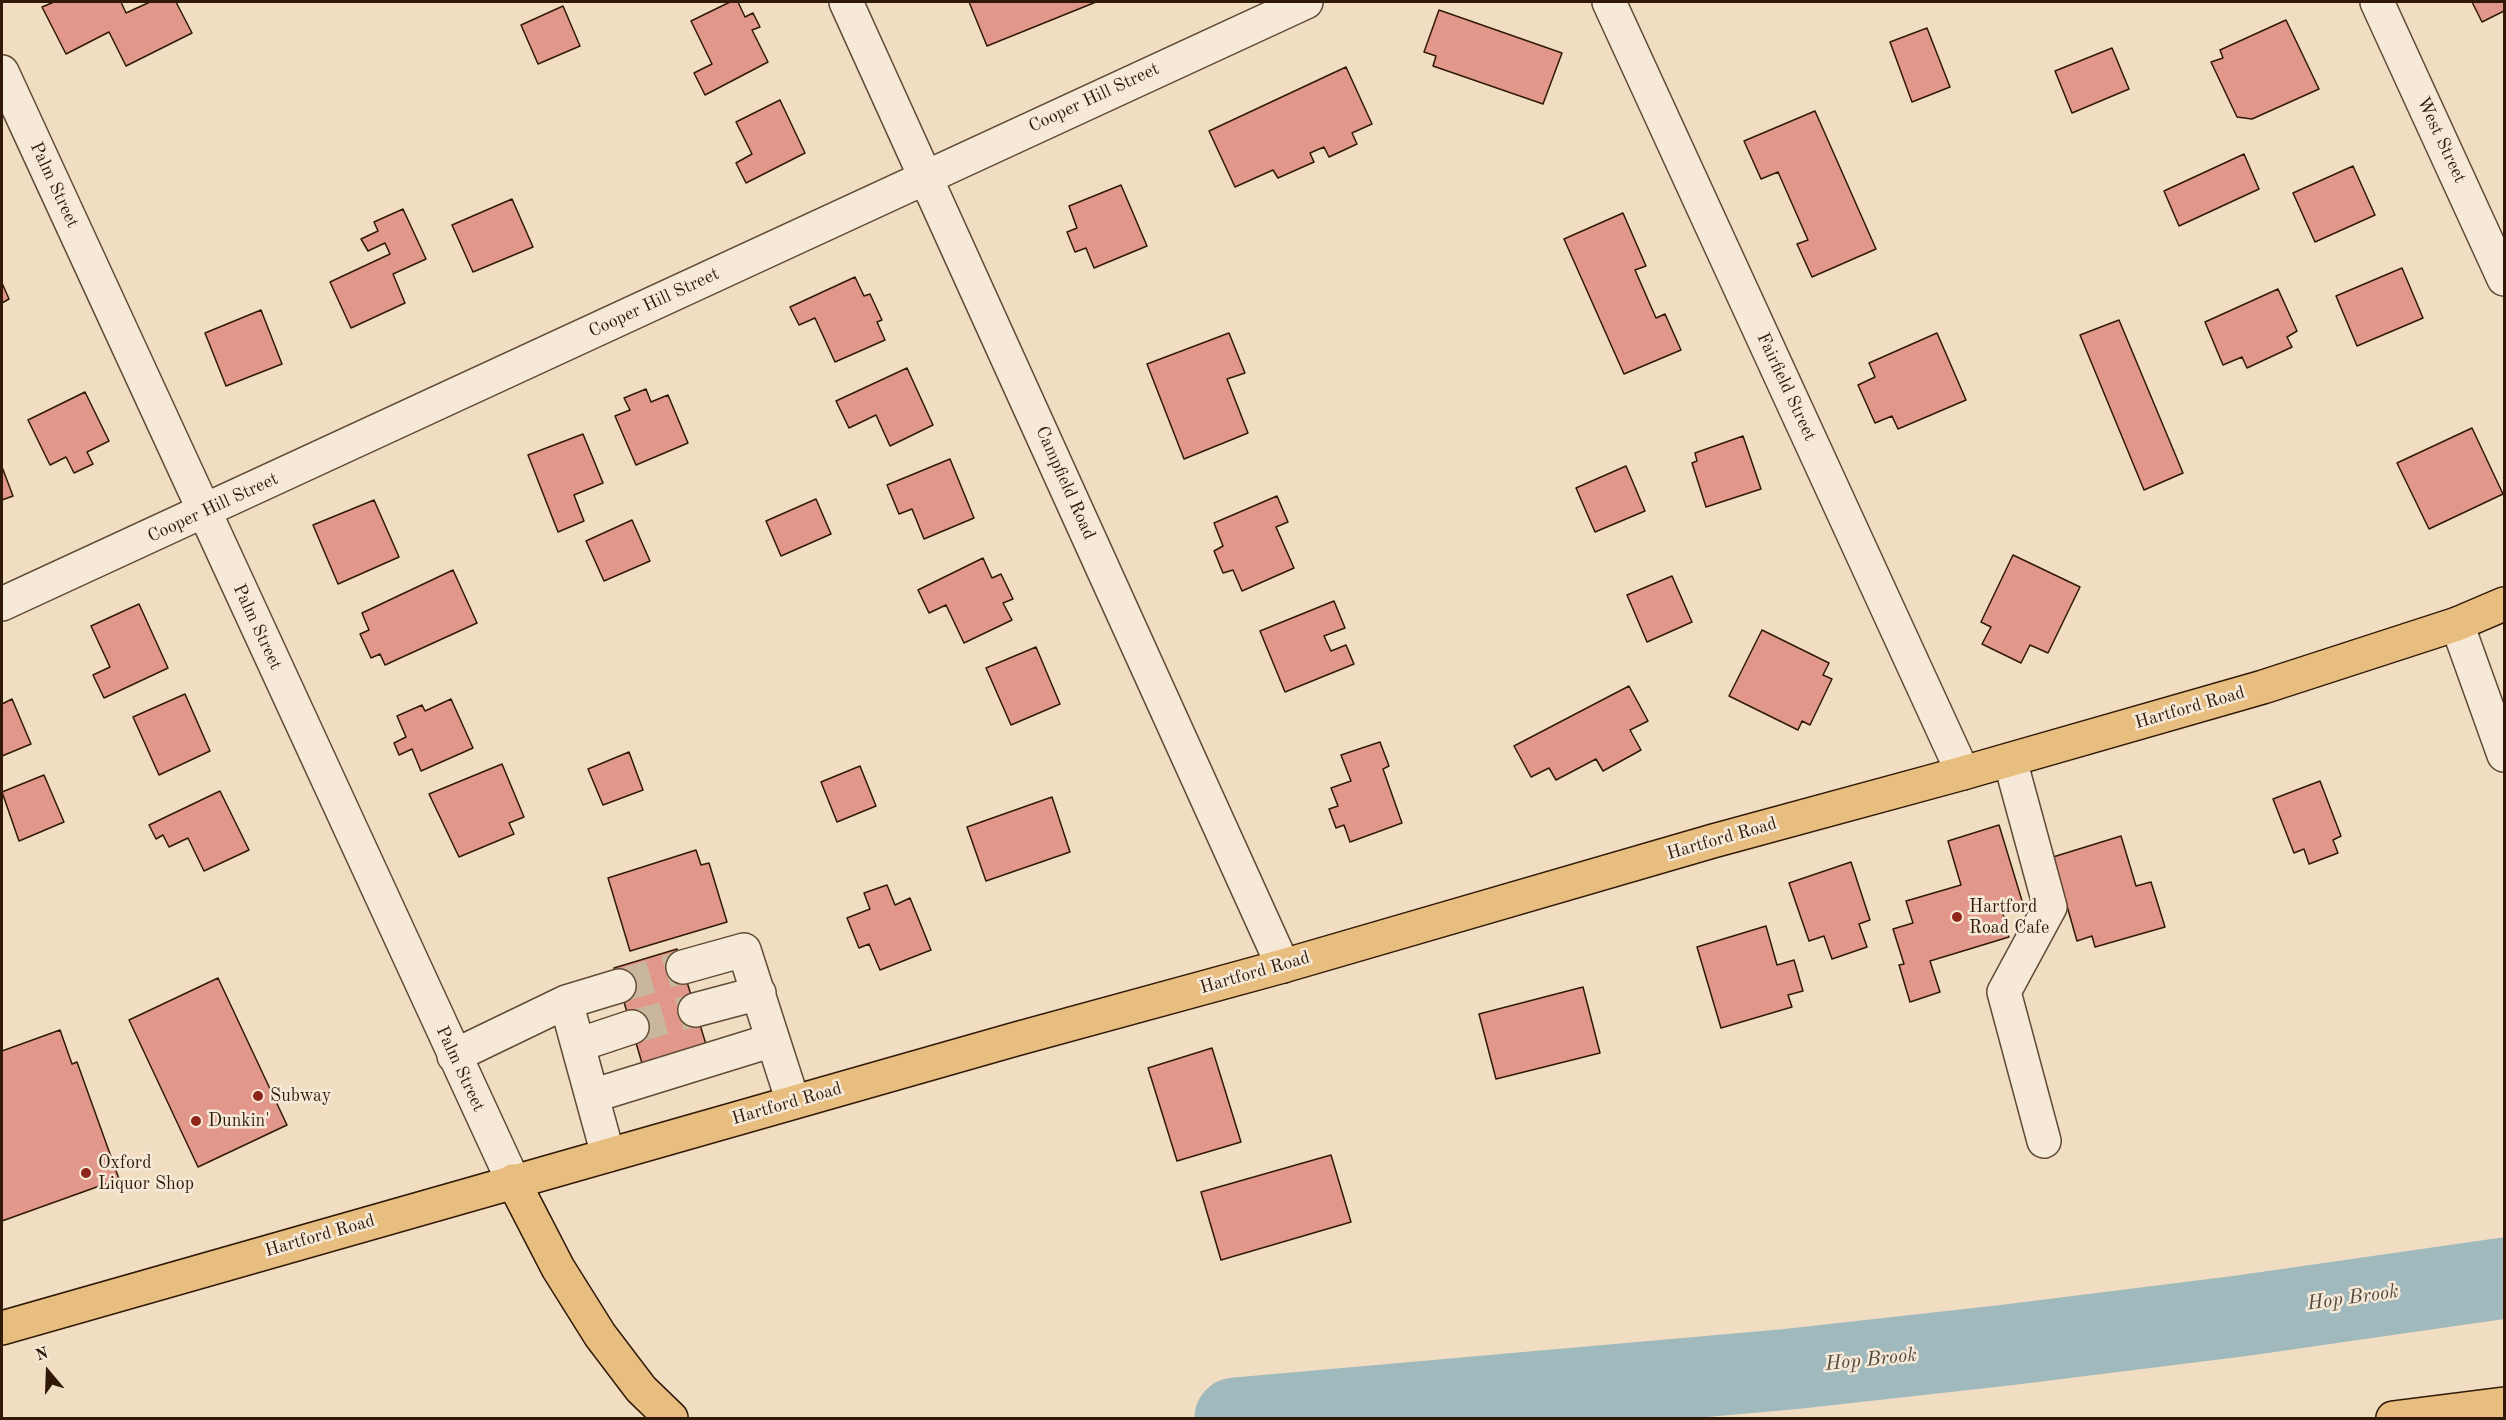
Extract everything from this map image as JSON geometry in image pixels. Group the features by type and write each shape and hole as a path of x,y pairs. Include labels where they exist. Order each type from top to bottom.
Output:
{"main road":[{"name":"Hartford Road","path":"2,1328 513,1181 1283,966 1713,841 2010,760 2263,687 2457,624 2505,604"},
{"path":"513,1181 558,1268 589,1318 641,1389 671,1419"},
{"path":"2393,1419 2505,1404"}],"street":[{"name":"Campfield Road","path":"846,2 927,176 1283,966"},
{"name":"Cooper Hill Street","path":"2,604 204,513 1305,2"},
{"name":"Fairfield Street","path":"1609,2 1963,773"},
{"name":"West Street","path":"2377,2 2505,279"},
{"name":"Palm Street","path":"2,72 513,1181"},
{"path":"2457,624 2505,755"},
{"path":"2010,760 2050,907 2004,992 2044,1141"},
{"path":"683,967 744,951 793,1102"},
{"path":"454,1056 566,1002 620,986"},
{"path":"695,1010 759,993"},
{"path":"566,1002 608,1155"},
{"path":"578,1045 632,1027"},
{"path":"592,1096 773,1040"}],"building":[{"path":"54,2 121,2 126,13 150,2 176,2 192,33 126,66 109,32 66,54 42,7"},
{"path":"730,2 738,2 745,17 753,13 760,27 752,30 768,62 705,95 694,73 712,64 691,21"},
{"path":"969,2 1096,2 987,46"},
{"path":"2472,2 2504,2 2504,11 2482,22"},
{"path":"563,6 580,46 538,64 521,25"},
{"path":"1439,10 1562,53 1543,104 1433,66 1436,56 1424,52"},
{"path":"2286,20 2319,89 2252,119 2237,117 2211,62 2223,58 2220,50"},
{"path":"1927,28 1950,87 1912,102 1890,42"},
{"path":"2112,48 2129,89 2072,113 2055,71"},
{"path":"1346,67 1372,124 1352,133 1357,144 1329,157 1324,147 1310,153 1314,162 1278,178 1273,170 1235,187 1209,131"},
{"path":"780,100 805,153 746,183 736,163 752,154 736,122"},
{"path":"1815,111 1876,249 1812,277 1797,244 1808,240 1778,172 1761,179 1744,141"},
{"path":"2244,154 2259,189 2179,226 2164,191"},
{"path":"2353,166 2375,215 2315,242 2293,193"},
{"path":"1121,185 1147,246 1094,268 1086,248 1075,252 1067,232 1077,228 1069,206"},
{"path":"512,199 533,247 473,272 452,225"},
{"path":"403,209 426,259 393,274 405,303 351,328 330,282 390,254 385,243 368,251 361,239 378,231 374,222"},
{"path":"1623,213 1646,266 1635,270 1656,318 1665,314 1681,350 1624,374 1564,239"},
{"path":"2402,268 2423,318 2357,346 2336,296"},
{"path":"855,277 864,296 870,294 882,320 877,322 885,340 835,362 815,318 799,325 790,307"},
{"path":"2,283 9,299 2,303"},
{"path":"2278,289 2297,331 2287,337 2292,347 2247,368 2242,357 2223,365 2205,322"},
{"path":"261,310 282,364 226,386 205,333"},
{"path":"2119,320 2183,473 2144,490 2080,335"},
{"path":"1229,333 1245,373 1227,379 1248,433 1184,459 1147,364"},
{"path":"1937,333 1966,400 1898,429 1892,416 1875,423 1858,385 1875,377 1869,363"},
{"path":"907,368 933,425 890,446 876,415 849,428 836,401"},
{"path":"646,389 651,402 668,395 688,443 636,465 615,416 630,410 624,398"},
{"path":"85,392 109,441 87,452 93,464 74,473 66,457 50,465 28,420"},
{"path":"2472,428 2503,494 2429,529 2397,463"},
{"path":"583,434 603,483 574,495 584,521 558,532 528,455"},
{"path":"1743,436 1761,489 1706,507 1692,463 1697,461 1695,453"},
{"path":"950,459 974,518 924,539 912,509 899,514 887,485"},
{"path":"1626,466 1645,511 1595,532 1576,488"},
{"path":"2,467 13,496 2,500"},
{"path":"1277,496 1288,522 1276,527 1294,568 1242,591 1233,570 1223,573 1214,551 1223,546 1214,523"},
{"path":"816,499 831,534 781,556 766,521"},
{"path":"374,500 399,557 338,584 313,525"},
{"path":"632,520 650,561 604,581 586,541"},
{"path":"2013,555 2080,587 2048,653 2030,645 2021,663 1982,644 1991,627 1981,622"},
{"path":"983,558 992,578 1001,574 1013,599 1003,603 1012,620 964,643 946,605 929,613 918,590"},
{"path":"453,570 477,623 385,665 380,654 371,658 360,634 369,630 362,613"},
{"path":"1672,576 1692,622 1647,642 1627,595"},
{"path":"1334,601 1345,628 1324,636 1331,651 1346,645 1354,664 1285,692 1260,631"},
{"path":"139,604 168,668 104,698 93,675 110,667 91,626"},
{"path":"1762,630 1829,663 1823,675 1832,679 1810,725 1802,721 1798,730 1729,696"},
{"path":"1036,647 1060,704 1011,725 986,668"},
{"path":"1629,686 1648,721 1630,730 1641,750 1603,771 1596,759 1556,780 1549,768 1531,777 1514,746"},
{"path":"185,694 210,751 159,775 133,717"},
{"path":"12,699 31,744 2,756 2,704"},
{"path":"451,699 473,748 421,771 412,749 399,755 394,743 406,737 397,716 422,705 425,711"},
{"path":"1380,742 1389,766 1383,769 1402,823 1350,842 1344,825 1336,828 1329,809 1338,806 1331,788 1351,781 1341,755"},
{"path":"629,752 643,790 603,805 588,769"},
{"path":"502,764 524,817 509,823 514,834 459,857 429,794"},
{"path":"860,766 876,806 837,822 821,782"},
{"path":"44,775 64,822 19,841 2,792"},
{"path":"2320,781 2341,836 2333,840 2338,853 2309,864 2304,849 2294,853 2273,799"},
{"path":"220,791 249,850 204,871 188,838 169,847 163,835 156,839 149,825"},
{"path":"1052,797 1070,852 986,881 967,827"},
{"name":"Hartford Road Cafe","path":"1999,825 2023,904 2002,910 2009,937 1930,961 1940,992 1910,1002 1899,965 1904,964 1893,929 1913,923 1906,901 1961,885 1948,841"},
{"path":"2121,836 2136,886 2151,882 2165,927 2095,947 2092,936 2077,941 2053,857"},
{"path":"696,850 701,865 709,863 727,922 630,951 608,878"},
{"path":"1851,862 1870,920 1859,924 1867,947 1832,959 1824,936 1809,941 1789,883"},
{"path":"887,885 895,905 910,898 931,950 880,970 869,944 859,948 847,918 870,909 864,893"},
{"path":"1766,926 1777,965 1794,960 1803,991 1788,995 1792,1007 1721,1028 1697,947"},
{"path":"677,949 708,1051 644,1070 614,968"},
{"path":"218,978 287,1125 198,1167 129,1020"},
{"path":"1583,987 1600,1053 1496,1079 1479,1014"},
{"path":"60,1030 72,1064 77,1062 119,1179 2,1221 2,1051"},
{"path":"1212,1048 1241,1142 1177,1161 1148,1068"},
{"path":"1331,1155 1351,1222 1221,1260 1201,1192"}],"waterway":[{"name":"Hop Brook","path":"1235,1418 1791,1369 2240,1316 2504,1278"}],"tunnel":[{"path":"619,986 683,967"},
{"path":"632,1027 695,1010"}],"place":[{"name":"Hartford Road Cafe","path":"1957,917"},
{"name":"Subway","path":"258,1096"},
{"name":"Dunkin'","path":"196,1121"},
{"name":"Oxford Liquor Shop","path":"86,1173"}]}
